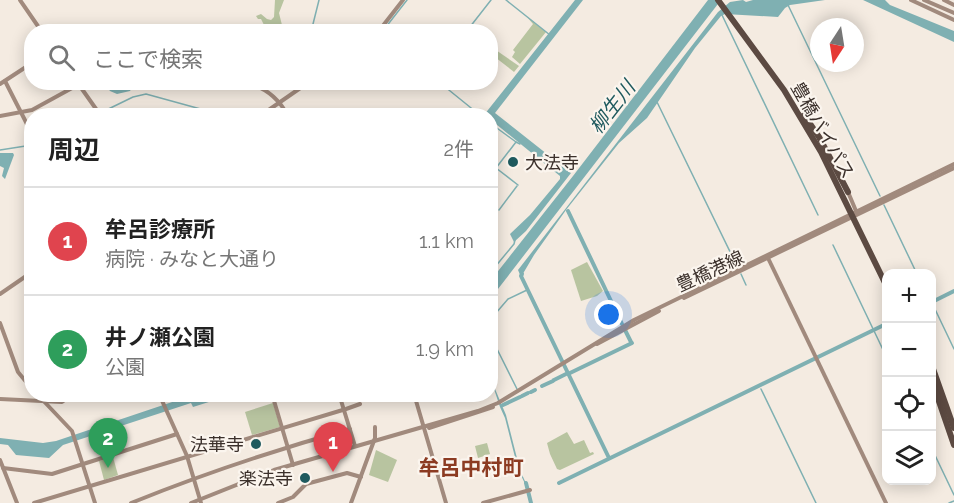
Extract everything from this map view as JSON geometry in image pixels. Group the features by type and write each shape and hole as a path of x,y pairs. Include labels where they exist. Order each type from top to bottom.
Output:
{"highway":[{"name":"豊橋バイパス","path":"720,0 770,65 804,115 837,176 882,270"},
{"name":"豊橋バイパス","path":"720,0 804,123 831,170 882,277"},
{"path":"804,115 819,137 844,202"},
{"path":"804,123 835,175 848,192"},
{"path":"933,377 954,433"},
{"path":"936,377 954,428"},
{"path":"936,391 954,446"},
{"path":"936,396 945,415"}],"street":[{"path":"20,0 36,24"},
{"path":"384,24 403,0"},
{"path":"911,0 954,20"},
{"path":"924,0 954,13"},
{"path":"944,0 954,4"},
{"path":"0,84 24,68"},
{"path":"5,81 24,120"},
{"path":"36,108 68,90"},
{"path":"84,90 96,108"},
{"path":"264,90 280,102 283,108"},
{"path":"271,108 297,90"},
{"path":"0,116 24,112"},
{"name":"豊橋港線","path":"564,364 634,320 954,166"},
{"path":"848,192 857,213"},
{"path":"844,202 866,246"},
{"name":"豊橋港線","path":"374,442 482,412 628,326 850,216"},
{"path":"768,258 886,503"},
{"path":"0,294 24,278"},
{"path":"0,323 18,372 24,379"},
{"path":"0,399 24,401"},
{"path":"43,402 62,402"},
{"path":"43,402 73,433 95,503"},
{"path":"163,402 187,456 199,502"},
{"path":"274,402 293,465"},
{"path":"342,402 355,446"},
{"path":"416,402 446,503"},
{"path":"34,503 360,404"},
{"path":"351,503 374,442 375,427"},
{"path":"131,503 194,478 288,446 350,429"},
{"path":"2,467 52,474 177,434"},
{"path":"191,503 199,502 293,465 374,442"},
{"path":"293,465 374,442"},
{"path":"0,460 16,503"},
{"path":"2,467 2,478 16,503"},
{"path":"425,470 437,471"},
{"path":"278,503 293,497 306,484 347,473 361,477"},
{"path":"483,503 528,490"}],"green space":[{"path":"275,0 284,0 279,13 282,24 264,24 256,16 261,14 271,20 274,17"},
{"path":"527,17 546,32 520,64 512,57 515,52 513,50 533,24"},
{"path":"498,52 519,66 514,72 498,59"},
{"path":"587,262 603,291 597,296 581,301 571,270"},
{"path":"273,403 280,427 252,435 245,412"},
{"path":"567,432 574,444 584,440 590,453 594,454 560,470 557,469 547,443"},
{"path":"487,443 490,454 478,458 475,446"},
{"path":"376,450 397,460 388,482 369,475"},
{"path":"113,457 118,475 104,480 99,461"}],"water":[{"path":"575,0 583,0 498,109 490,108"},
{"path":"708,0 721,0 498,289 498,271"},
{"path":"743,0 746,2 753,0 825,0 790,5 778,17 725,14 721,16 695,48 647,118 619,143 566,210 521,277 518,270 718,12 730,2"},
{"path":"863,0 885,0 890,5 954,31 954,42"},
{"path":"109,90 131,90 117,94"},
{"path":"498,115 571,173 526,231 514,242 510,234 530,215 560,179 560,176 498,126"},
{"path":"0,153 13,153 14,155 5,179 2,176 4,168 0,166"},
{"path":"498,396 506,415 520,470 528,488 518,469"},
{"path":"172,402 209,402 193,407 191,403 63,445 49,458 16,455 8,445 0,444 0,438 43,443 56,441"}],"waterway":[{"path":"313,24 319,0"},
{"path":"388,24 407,0"},
{"path":"472,24 491,0"},
{"path":"506,0 550,35"},
{"path":"788,5 880,196"},
{"path":"722,15 818,215"},
{"path":"449,90 471,108"},
{"path":"110,108 133,97 146,94 197,108"},
{"path":"657,102 737,266"},
{"path":"498,129 516,142"},
{"path":"498,165 516,142 520,144"},
{"path":"0,150 24,146"},
{"path":"498,170 518,185"},
{"path":"499,210 517,186"},
{"path":"884,205 915,269"},
{"path":"568,211 622,324"},
{"path":"498,263 515,240"},
{"path":"833,245 882,348"},
{"path":"522,274 609,458"},
{"path":"741,274 746,285"},
{"path":"498,311 508,299 527,290"},
{"path":"936,300 954,291"},
{"path":"936,311 954,349"},
{"path":"559,483 882,326"},
{"path":"625,330 631,342"},
{"path":"570,373 632,343"},
{"path":"498,351 517,389"},
{"path":"554,380 566,374"},
{"path":"542,386 553,381"},
{"path":"761,389 816,503"},
{"path":"531,392 535,390"},
{"path":"522,396 528,393"},
{"path":"503,405 520,397"},
{"path":"936,457 954,495"},
{"path":"526,483 531,503"},
{"path":"949,503 954,501"}],"place":[{"name":"大法寺","path":"513,162"},
{"name":"法華寺","path":"256,444"},
{"name":"井ノ瀬公園","path":"108,468"},
{"name":"牟呂診療所","path":"333,472"},
{"name":"楽法寺","path":"305,478"}],"district":[{"name":"牟呂中村町","path":"471,467"}],"water label":[{"name":"柳生川","path":"612,107"}]}
